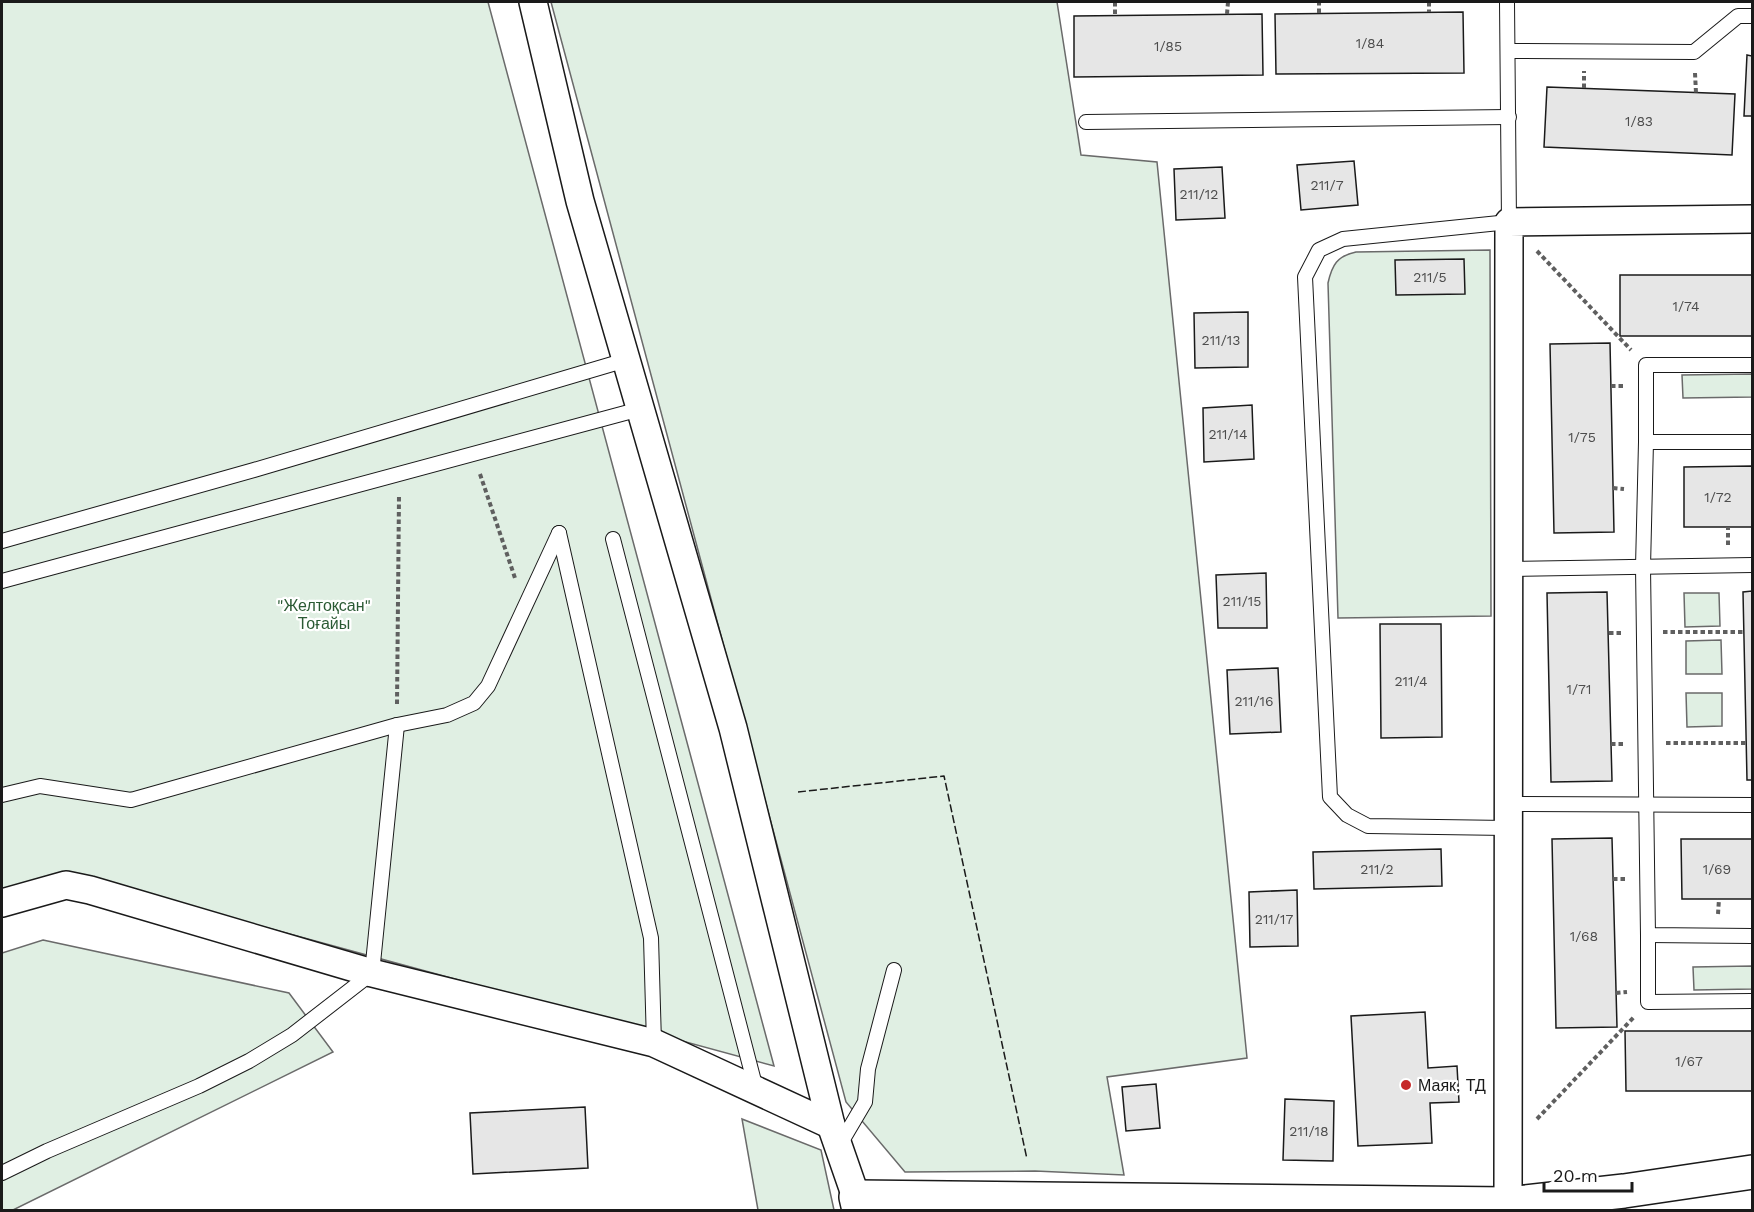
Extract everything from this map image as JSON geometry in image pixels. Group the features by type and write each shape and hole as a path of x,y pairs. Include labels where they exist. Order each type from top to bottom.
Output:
{"street":[{"path":"533,2 580,201 733,728 835,1136 858,1204 1508,1207 1752,1172"},
{"path":"1508,1207 1509,222 1752,219"},
{"path":"2,903 66,885 372,973 654,1043 756,1089 835,1136"}],"lane":[{"path":"1507,2 1509,222 1344,239 1319,250 1305,277 1330,797 1347,816 1368,826 1647,805 1752,805"},
{"path":"1508,51 1694,52 1738,16 1752,16"},
{"path":"1086,122 1509,117"},
{"path":"2,541 254,470 626,360"},
{"path":"1752,365 1646,365 1643,567 1648,1002 1752,1001"},
{"path":"2,581 640,409"},
{"path":"1646,442 1752,442"},
{"path":"2,795 40,786 131,800 397,725 447,715 474,703 488,686 559,533 651,938 654,1043"},
{"path":"613,539 756,1089"},
{"path":"1508,569 1752,565"},
{"path":"2,1173 47,1151 199,1086 249,1061 292,1035 372,973 397,725"},
{"path":"1648,936 1752,936"},
{"path":"835,1136 865,1102 867,1069 894,970"}],"path":[{"path":"1115,2 1115,16"},
{"path":"1227,14 1228,2"},
{"path":"1319,2 1319,13"},
{"path":"1429,2 1429,12"},
{"path":"1509,222 1646,365"},
{"path":"473,454 525,607"},
{"path":"397,725 399,474"},
{"path":"1608,633 1744,632"},
{"path":"1611,744 1746,743"},
{"path":"1535,1122 1648,1002"}],"green space":[{"name":"\"Желтоқсан\" Тоғайы","path":"2,2 488,2 774,1066 69,874 2,897"},
{"path":"551,2 1057,2 1081,155 1157,162 1247,1058 1107,1077 1124,1175 1035,1171 905,1172 846,1102"},
{"path":"1490,250 1491,616 1338,618 1328,283 1331,271 1336,262 1356,252"},
{"path":"1752,374 1752,397 1683,398 1682,375"},
{"path":"1684,593 1719,593 1720,626 1685,627"},
{"path":"1721,640 1722,674 1686,674 1686,641"},
{"path":"1686,693 1722,693 1722,726 1687,727"},
{"path":"43,940 289,993 333,1052 13,1210 2,1210 2,953"},
{"path":"1752,966 1752,989 1694,990 1693,967"},
{"path":"742,1119 821,1150 834,1210 758,1210"}],"building":[{"path":"1463,12 1464,73 1276,74 1275,14"},
{"path":"1262,14 1263,75 1074,77 1074,16"},
{"path":"1747,55 1752,56 1752,116 1744,116"},
{"path":"1547,87 1735,94 1732,155 1544,147"},
{"path":"1354,161 1358,205 1301,210 1297,165"},
{"path":"1222,167 1225,218 1176,220 1174,169"},
{"path":"1464,259 1465,294 1396,295 1395,260"},
{"path":"1620,275 1752,275 1752,336 1620,336"},
{"path":"1248,312 1248,367 1195,368 1194,313"},
{"path":"1610,343 1614,532 1554,533 1550,344"},
{"path":"1252,405 1254,459 1204,462 1203,408"},
{"path":"1752,466 1752,527 1684,527 1684,467"},
{"path":"1266,573 1267,628 1218,628 1216,575"},
{"path":"1752,591 1752,780 1747,780 1743,592"},
{"path":"1607,592 1612,781 1551,782 1547,593"},
{"path":"1380,624 1441,624 1442,737 1381,738"},
{"path":"1278,668 1281,732 1230,734 1227,670"},
{"path":"1612,838 1617,1027 1556,1028 1552,839"},
{"path":"1681,839 1752,839 1752,899 1682,899"},
{"path":"1441,849 1442,886 1314,889 1313,852"},
{"path":"1297,890 1298,946 1250,947 1249,892"},
{"name":"Маяк, ТД","path":"1425,1012 1428,1068 1457,1066 1459,1102 1430,1103 1432,1143 1358,1146 1351,1016"},
{"path":"1625,1031 1752,1031 1752,1091 1626,1091"},
{"path":"1156,1084 1160,1128 1126,1131 1122,1087"},
{"path":"1285,1099 1334,1101 1333,1161 1283,1160"},
{"path":"585,1107 588,1168 473,1174 470,1113"}],"fence":[{"path":"798,792 944,776 1027,1159"}],"place":[{"name":"Маяк, ТД","path":"1406,1085"}]}
